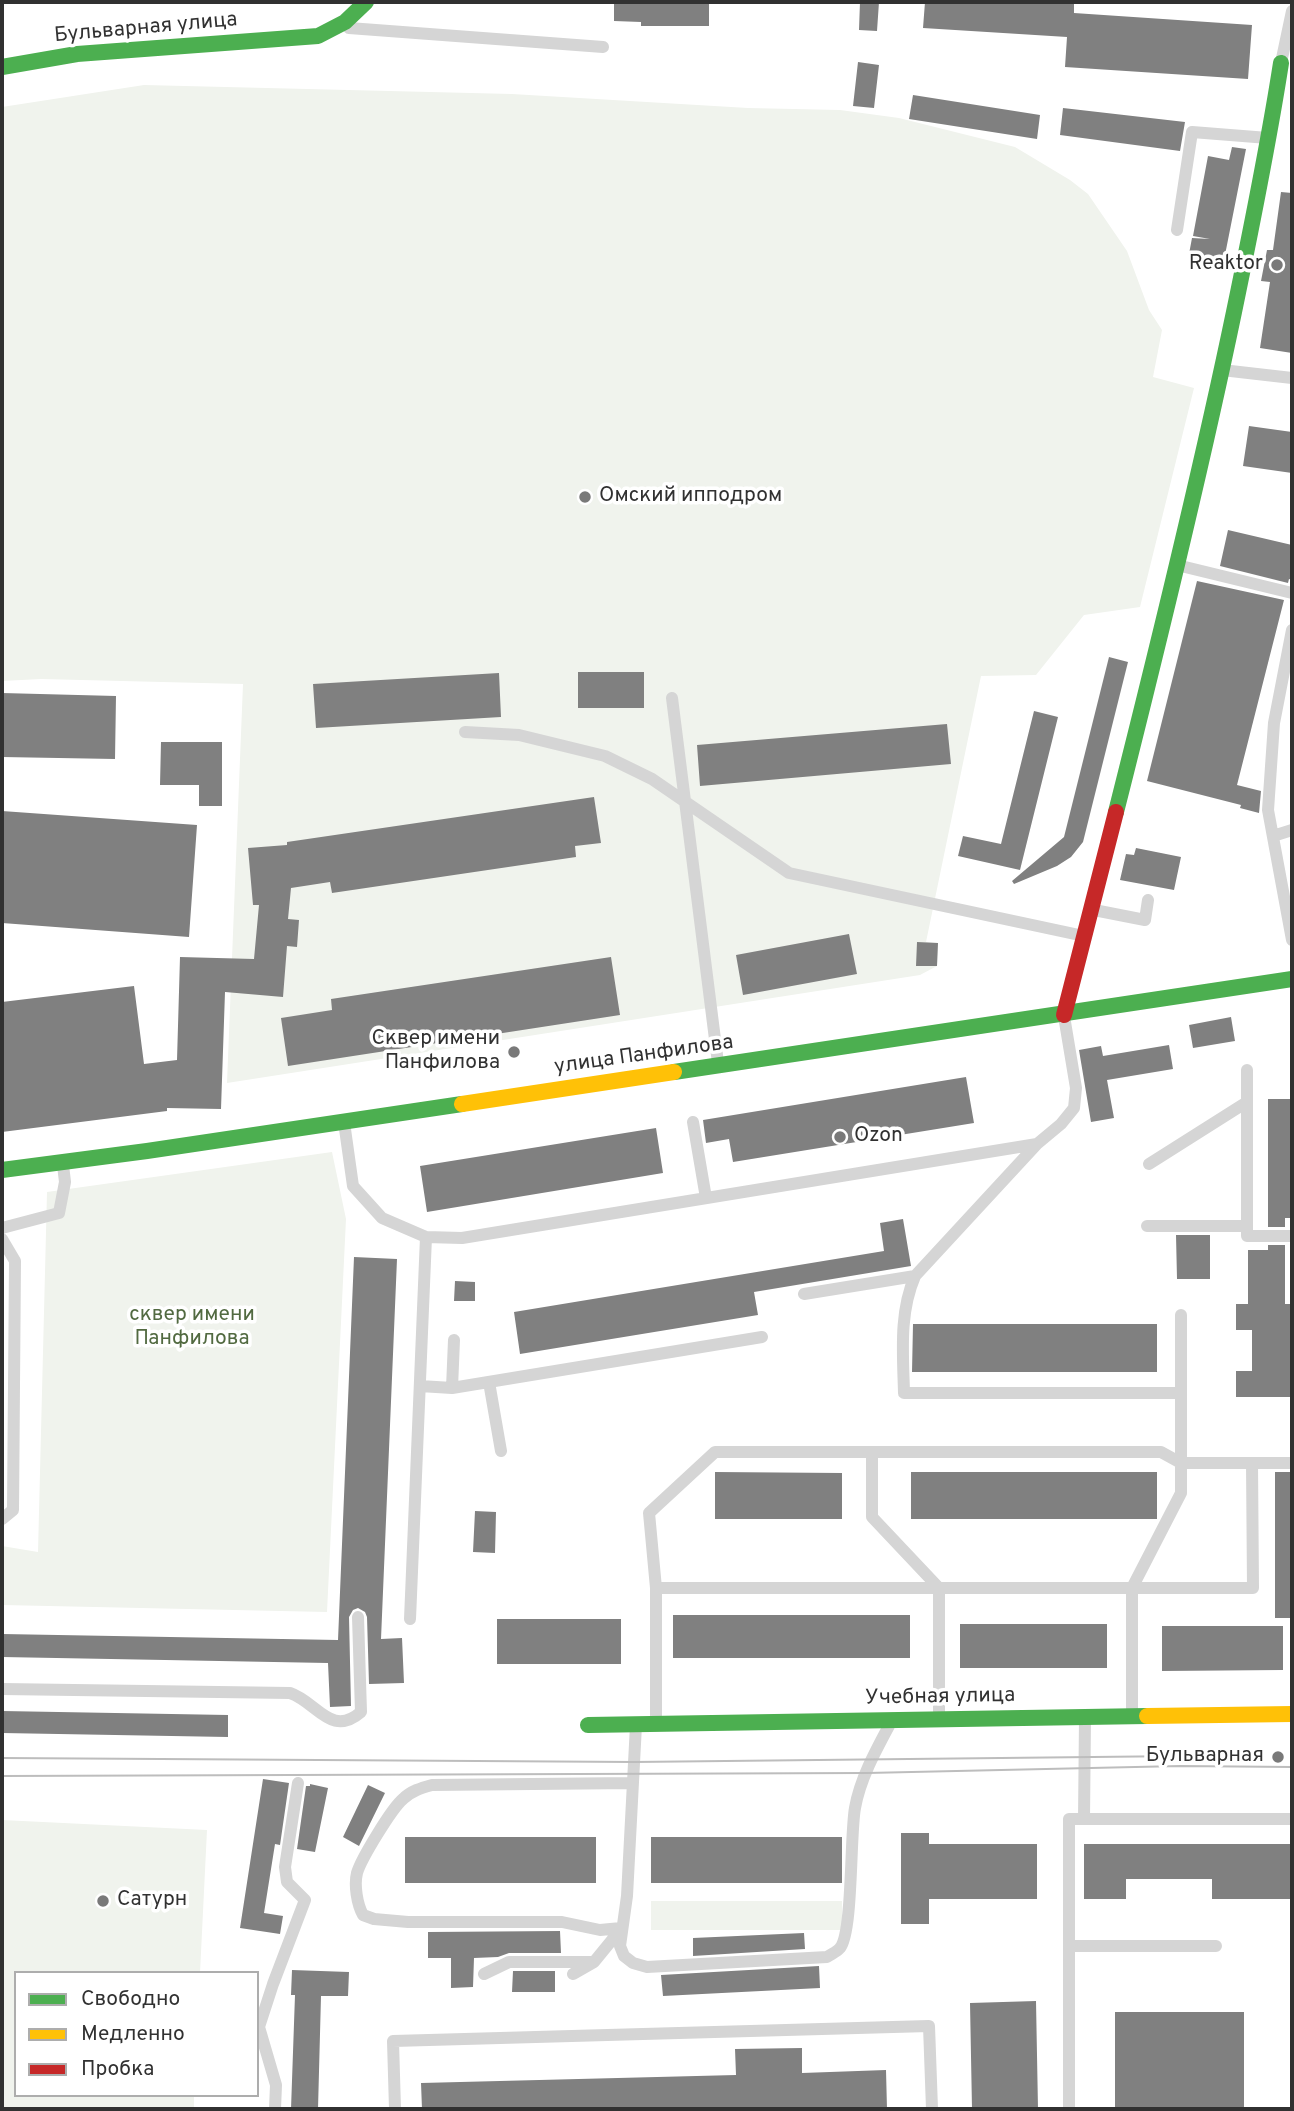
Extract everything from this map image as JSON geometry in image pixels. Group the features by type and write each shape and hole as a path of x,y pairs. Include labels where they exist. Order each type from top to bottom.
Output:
{"street":[{"name":"Бульварная улица","path":"2,67 77,54 318,36 338,27 366,2"},
{"path":"1064,1015 1177,565 1222,370 1269,138 1278,118 1281,63"},
{"name":"улица Панфилова","path":"2,1170 344,1122 1292,979"},
{"name":"Учебная улица","path":"588,1725 1292,1714"}],"lane":[{"path":"1281,63 1292,11"},
{"path":"338,27 603,47"},
{"path":"1177,230 1192,132 1269,138"},
{"path":"1222,370 1292,378"},
{"path":"1177,565 1292,593"},
{"path":"1292,631 1274,723 1268,810 1292,940"},
{"path":"672,698 718,1066"},
{"path":"465,732 519,735 605,756 652,779 789,873 1084,936"},
{"path":"1273,836 1292,830"},
{"path":"1090,909 1144,920 1148,900"},
{"path":"1064,1015 1076,1088 1074,1108 1061,1124 1037,1144 915,1276 903,1315 904,1393 1181,1393"},
{"path":"1247,1070 1247,1236 1292,1236"},
{"path":"1149,1164 1247,1102"},
{"path":"344,1122 354,1186 382,1218 426,1237 462,1238 1037,1144"},
{"path":"693,1122 706,1198"},
{"path":"2,1228 59,1213 65,1182 63,1162"},
{"path":"1147,1226 1247,1226"},
{"path":"410,1619 426,1237"},
{"path":"2,1239 15,1261 13,1510 2,1519"},
{"path":"804,1294 915,1276"},
{"path":"1132,1716 1132,1588 1181,1493 1181,1315"},
{"path":"420,1386 452,1388 762,1337"},
{"path":"452,1388 454,1340"},
{"path":"489,1381 501,1451"},
{"path":"656,1724 656,1588 649,1513 715,1452 1161,1452 1181,1463 1292,1463"},
{"path":"872,1452 872,1517 939,1588 939,1720"},
{"path":"656,1588 1253,1588 1252,1463"},
{"path":"2,1689 290,1693 299,1696 326,1717 338,1722 350,1721 361,1712 358,1617"},
{"path":"1084,1819 1085,1717"},
{"path":"636,1724 627,1896 620,1946 624,1956 633,1963 647,1967 827,1957 842,1947 846,1933 855,1808 872,1759 892,1720"},
{"path":"275,2109 276,2085 259,2027 272,1984 305,1900 287,1882 285,1867 298,1783"},
{"path":"621,1928 600,1930 562,1922 408,1922 374,1919 363,1915 358,1905 357,1873 390,1814 403,1799 416,1790 432,1785 632,1783"},
{"path":"1069,2109 1069,1819 1292,1819"},
{"path":"573,1974 594,1962 621,1928"},
{"path":"1069,1946 1216,1946"},
{"path":"484,1974 509,1962 594,1962"},
{"path":"395,2109 394,2041 929,2026 932,2109"}],"green space":[{"name":"Омский ипподром","path":"144,85 512,94 748,108 840,110 899,118 1015,147 1088,194 1127,251 1149,310 1162,330 1153,377 1194,388 1140,607 1084,615 1036,675 981,676 926,942 938,943 937,966 920,975 227,1083 243,684 41,679 2,681 2,107"},
{"name":"сквер имени Панфилова","path":"332,1152 346,1219 327,1612 2,1605 2,1546 38,1552 47,1192"},
{"name":"Сатурн","path":"2,1820 207,1830 200,1971 14,1971 14,2097 194,2097 194,2109 2,2109"},
{"path":"651,1901 842,1901 842,1930 651,1930"}],"building":[{"path":"614,2 709,2 709,26 641,26 641,22 614,21"},
{"path":"860,2 879,2 877,31 859,30"},
{"path":"925,2 1074,2 1074,13 1252,25 1248,79 1065,67 1067,37 923,28"},
{"path":"858,62 879,65 874,108 853,106"},
{"path":"913,95 1040,115 1037,139 909,119"},
{"path":"1063,108 1185,122 1180,151 1060,135"},
{"path":"1232,147 1246,149 1224,260 1189,254 1192,238 1210,239 1193,236 1208,156 1229,160"},
{"name":"Reaktor","path":"1281,192 1292,193 1292,353 1260,348 1270,282 1261,281 1267,250 1273,250"},
{"path":"1249,426 1292,432 1292,473 1243,466"},
{"path":"1228,530 1292,545 1292,580 1289,579 1288,583 1220,566"},
{"path":"1197,581 1284,600 1237,785 1261,791 1259,813 1240,808 1241,805 1147,781"},
{"path":"1109,657 1128,662 1083,842 1071,857 1057,866 1014,884 1012,881 1064,837"},
{"path":"578,672 644,672 644,708 578,708"},
{"path":"499,673 501,717 316,728 313,684"},
{"path":"2,693 116,696 115,759 2,757"},
{"path":"1034,711 1058,717 1020,870 958,856 963,836 1001,844"},
{"path":"947,724 951,764 700,786 697,745"},
{"path":"161,742 222,742 222,806 199,806 199,785 160,785"},
{"path":"594,797 601,843 575,846 576,857 332,893 330,882 291,888 288,919 299,920 297,947 287,946 283,997 225,992 221,1109 167,1108 167,1111 2,1132 2,1002 134,986 144,1064 177,1060 180,957 254,959 259,905 253,905 248,848 287,845 287,842"},
{"path":"2,811 197,825 189,937 2,923"},
{"path":"1136,848 1181,857 1174,890 1120,880 1126,854 1134,855"},
{"path":"849,934 857,974 743,995 736,955"},
{"path":"917,942 938,943 937,966 916,966"},
{"path":"611,957 620,1015 288,1066 281,1018 332,1010 331,999"},
{"path":"1231,1017 1235,1041 1193,1048 1189,1025"},
{"path":"1169,1045 1173,1069 1107,1080 1114,1118 1091,1122 1079,1050 1101,1046 1103,1056"},
{"path":"966,1077 974,1123 733,1162 729,1139 706,1143 703,1120"},
{"path":"1268,1099 1292,1099 1292,1218 1285,1218 1285,1227 1268,1227"},
{"path":"656,1128 663,1173 427,1212 420,1166"},
{"path":"903,1219 911,1266 754,1292 758,1315 520,1354 514,1312 884,1251 880,1223"},
{"path":"1176,1235 1210,1235 1210,1279 1177,1279"},
{"path":"1268,1245 1285,1245 1285,1304 1292,1304 1292,1397 1236,1397 1236,1371 1252,1371 1252,1330 1236,1330 1236,1304 1248,1304 1248,1250 1268,1250"},
{"path":"354,1257 397,1259 381,1639 402,1638 404,1683 369,1684 367,1617 365,1612 358,1608 353,1610 349,1617 351,1706 330,1707 328,1663 2,1657 2,1634 338,1640"},
{"path":"455,1281 475,1282 475,1301 454,1301"},
{"path":"913,1324 1157,1324 1157,1372 912,1372"},
{"path":"715,1472 842,1473 842,1519 715,1519"},
{"path":"911,1472 1157,1472 1157,1519 911,1519"},
{"path":"1275,1472 1292,1472 1292,1618 1275,1618"},
{"path":"475,1511 496,1512 495,1553 473,1552"},
{"path":"673,1615 910,1615 910,1658 673,1658"},
{"path":"497,1619 621,1619 621,1664 497,1664"},
{"path":"960,1624 1107,1624 1107,1668 960,1668"},
{"path":"1162,1626 1283,1626 1283,1670 1162,1671"},
{"path":"2,1711 228,1715 228,1737 2,1733"},
{"path":"263,1779 289,1783 280,1845 275,1844 264,1913 283,1916 280,1934 240,1928"},
{"path":"310,1784 328,1788 315,1852 297,1849 306,1786"},
{"path":"368,1785 385,1793 359,1846 343,1837"},
{"path":"901,1833 929,1833 929,1844 1037,1844 1037,1899 929,1899 929,1924 901,1924"},
{"path":"405,1837 596,1837 596,1883 405,1883"},
{"path":"651,1837 842,1837 842,1883 651,1883"},
{"path":"1084,1844 1292,1844 1292,1899 1212,1899 1212,1879 1126,1879 1126,1899 1084,1899"},
{"path":"560,1931 561,1953 509,1953 498,1957 474,1958 473,1987 451,1988 451,1958 428,1958 428,1932"},
{"path":"804,1933 805,1949 693,1956 693,1938"},
{"path":"819,1966 820,1988 663,1996 661,1975"},
{"path":"292,1970 349,1972 348,1996 321,1996 318,2109 291,2109 295,1995 291,1995"},
{"path":"513,1971 555,1971 555,1992 512,1992"},
{"path":"1036,2001 1038,2109 972,2109 970,2003"},
{"path":"1115,2012 1244,2012 1244,2109 1115,2109"},
{"path":"802,2048 802,2073 886,2070 887,2109 422,2109 421,2083 736,2075 735,2049"}],"tram line":[{"path":"2,1758 634,1762 1184,1756"},
{"path":"2,1776 867,1773 1180,1766 1292,1767"}],"traffic: fast":[{"path":"2,67 77,54 318,36 345,22 366,2"},
{"path":"1116,812 1178,563 1221,375 1281,63"},
{"path":"674,1072 1292,979"},
{"path":"2,1170 462,1104"},
{"path":"588,1725 1147,1716"}],"traffic: slow":[{"path":"462,1104 674,1072"},
{"path":"1147,1716 1292,1714"}],"traffic: jam":[{"path":"1064,1015 1116,812"}],"place":[{"name":"Reaktor","path":"1277,265"},
{"name":"Омский ипподром","path":"585,497"},
{"name":"Сквер имени Панфилова","path":"514,1052"},
{"name":"Ozon","path":"840,1137"},
{"name":"Бульварная","path":"1278,1757"},
{"name":"Сатурн","path":"103,1901"}]}
